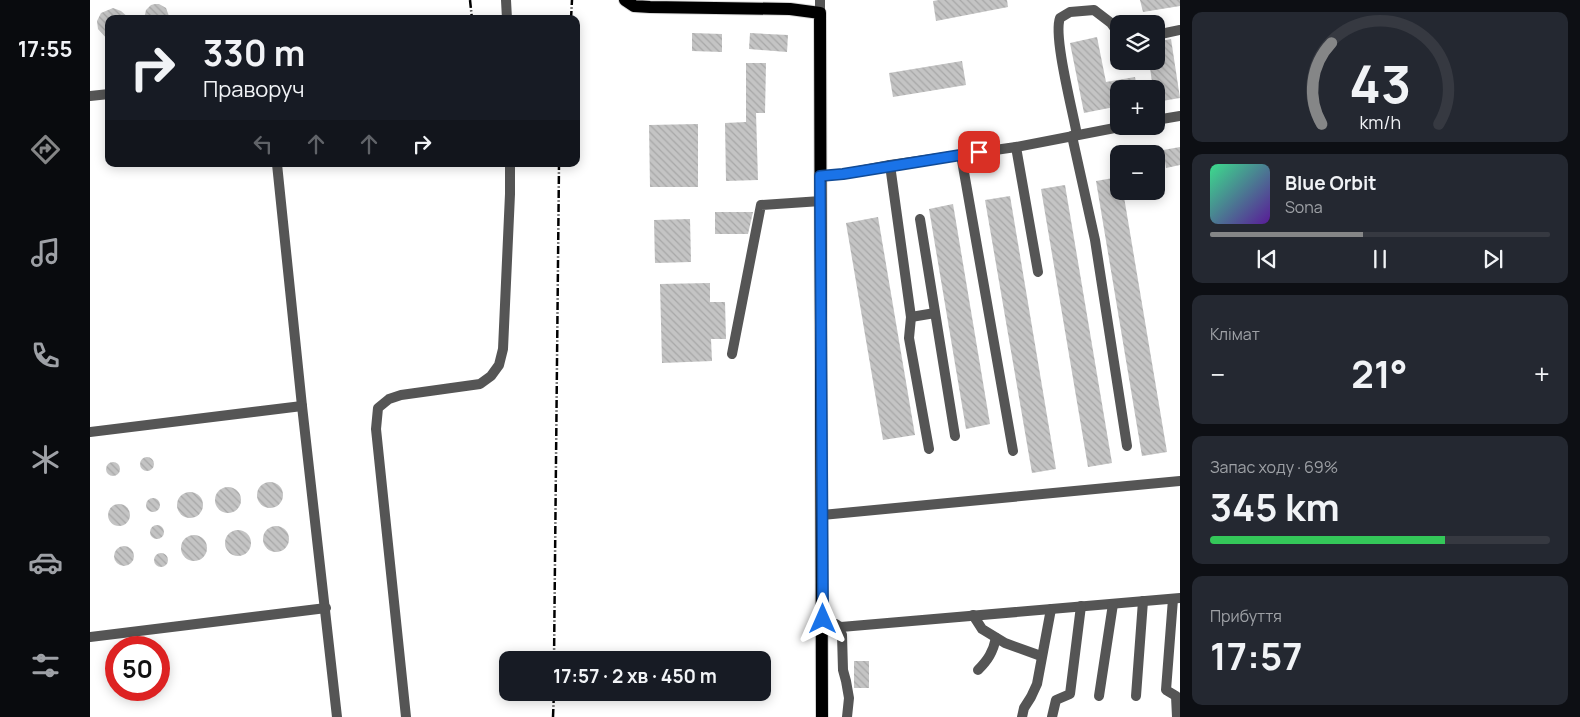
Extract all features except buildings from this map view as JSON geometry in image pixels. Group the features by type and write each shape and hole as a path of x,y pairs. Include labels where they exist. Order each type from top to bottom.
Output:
{"main road":[{"path":"625,0 634,6 650,7 790,10 820,6 822,717"}],"street":[{"path":"506,0 507,15"},
{"path":"1110,22 1094,10 1070,12 1060,18 1058,24 1061,55 1095,240 1127,446"},
{"path":"1165,33 1180,30"},
{"path":"90,96 105,94"},
{"path":"1165,118 1180,116"},
{"path":"820,176 1016,147 1110,129"},
{"path":"1016,147 1038,272"},
{"path":"961,155 1013,451"},
{"path":"890,165 911,317 909,338 929,449"},
{"path":"277,167 302,406 338,717"},
{"path":"406,717 376,430 378,408 389,399 401,395 480,384 491,376 499,365 503,349 510,167"},
{"path":"732,354 761,205 821,201"},
{"path":"920,219 955,436"},
{"path":"911,317 935,313"},
{"path":"90,432 302,406"},
{"path":"822,515 1180,481"},
{"path":"823,619 842,626 1176,598 1166,690 1176,696 1177,717"},
{"path":"1136,696 1143,601"},
{"path":"1099,696 1113,604"},
{"path":"1052,717 1056,700 1070,694 1081,606"},
{"path":"90,637 326,608"},
{"path":"1022,717 1024,708 1037,684 1051,609"},
{"path":"973,615 982,629 1005,644 1041,656"},
{"path":"836,624 842,635 843,670 849,698 847,717"},
{"path":"978,670 988,660 993,651 996,638"}],"railway":[{"path":"470,0 472,15"},
{"path":"571,15 572,0"},
{"path":"554,651 559,167"},
{"path":"553,717 554,701"}],"route":[{"path":"823,619 820,176 979,152"}]}
